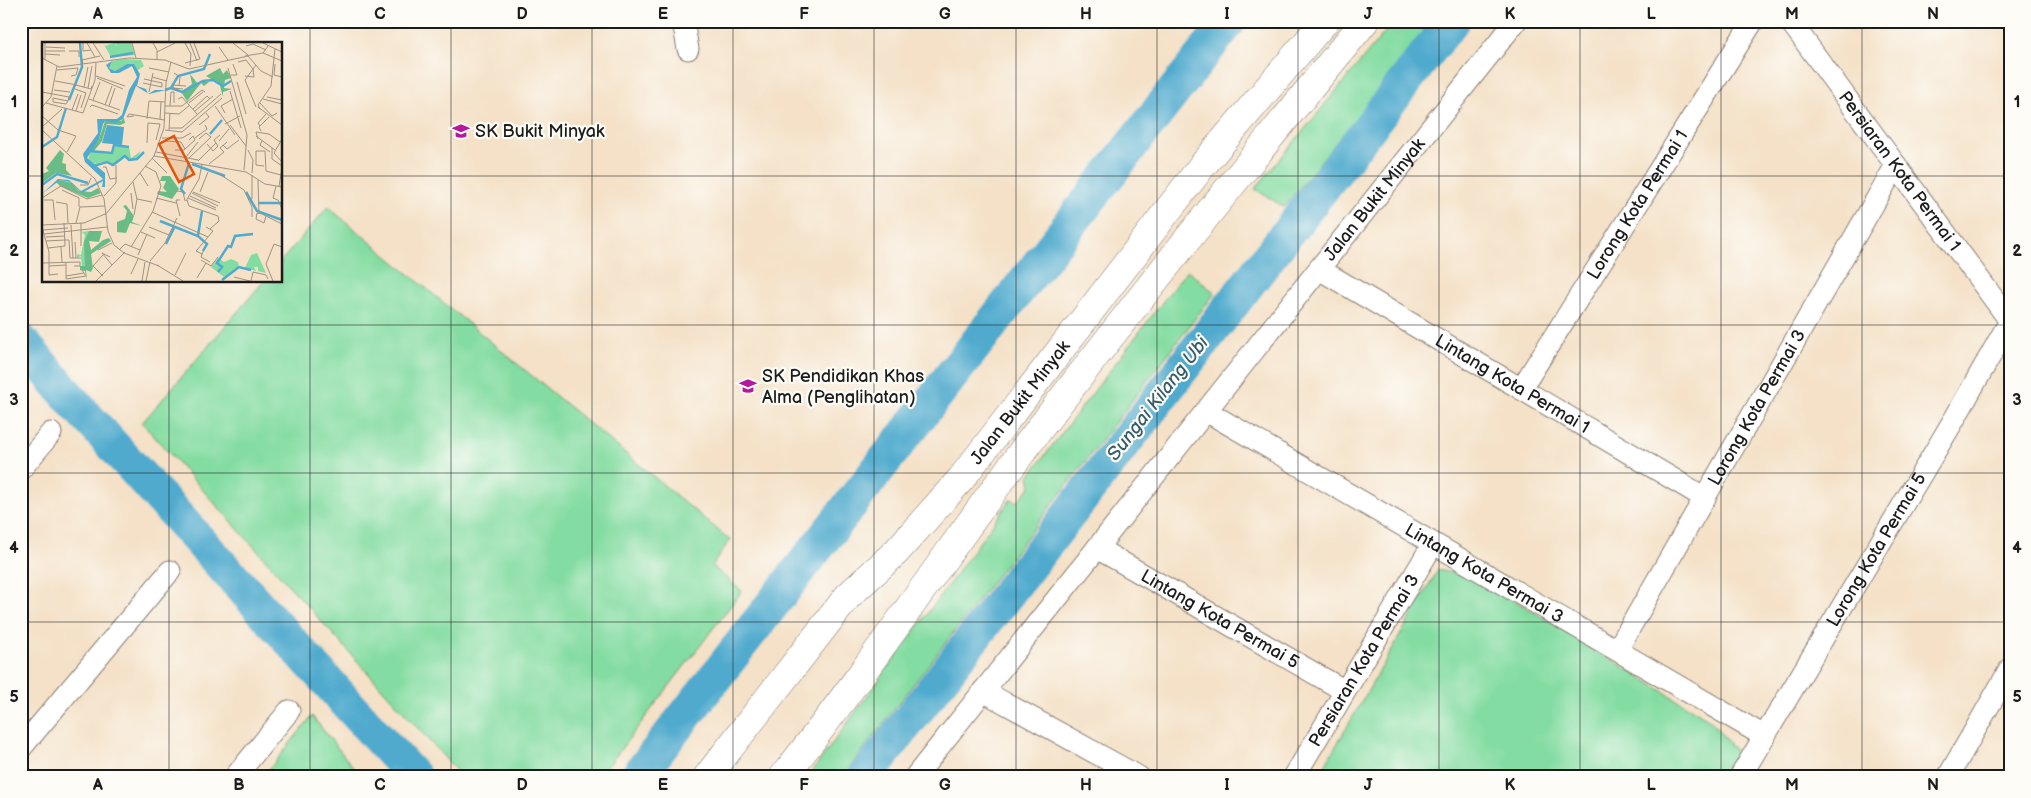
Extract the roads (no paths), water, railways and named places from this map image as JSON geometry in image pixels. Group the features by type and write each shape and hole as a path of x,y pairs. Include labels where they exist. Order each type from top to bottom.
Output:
{"main road":[{"name":"Jalan Bukit Minyak","path":"707,777 848,596 896,552 961,479 1202,166 1325,21"},
{"name":"Jalan Bukit Minyak","path":"783,777 823,727 1019,456 1165,267 1365,21"},
{"path":"731,777 859,611 896,552"},
{"path":"762,777 817,708 892,631"}],"street":[{"path":"683,21 688,48"},
{"name":"Jalan Bukit Minyak","path":"915,777 1516,21"},
{"name":"Lorong Kota Permai 1","path":"1521,389 1753,21"},
{"name":"Persiaran Kota Permai 1","path":"1790,21 2010,321"},
{"name":"Lorong Kota Permai 3","path":"1617,650 1896,165"},
{"name":"Lintang Kota Permai 1","path":"1319,269 1705,498"},
{"name":"Lorong Kota Permai 5","path":"1740,777 1955,418 2010,321"},
{"name":"Lintang Kota Permai 3","path":"1206,411 1764,736"},
{"path":"21,469 51,434"},
{"name":"Persiaran Kota Permai 3","path":"1294,777 1433,544"},
{"name":"Lintang Kota Permai 5","path":"1097,548 1345,691"},
{"path":"21,748 170,571"},
{"path":"1948,777 2010,669"},
{"path":"983,691 1139,777"},
{"path":"234,777 290,711"}],"waterway":[{"path":"637,777 1229,21"},
{"name":"Sungai Kilang Ubi","path":"865,777 1452,21"},
{"path":"21,341 77,406 414,777"}],"place":[{"name":"SK Bukit Minyak","path":"461,131"},
{"name":"SK Pendidikan Khas Alma (Penglihatan)","path":"748,386"}]}
